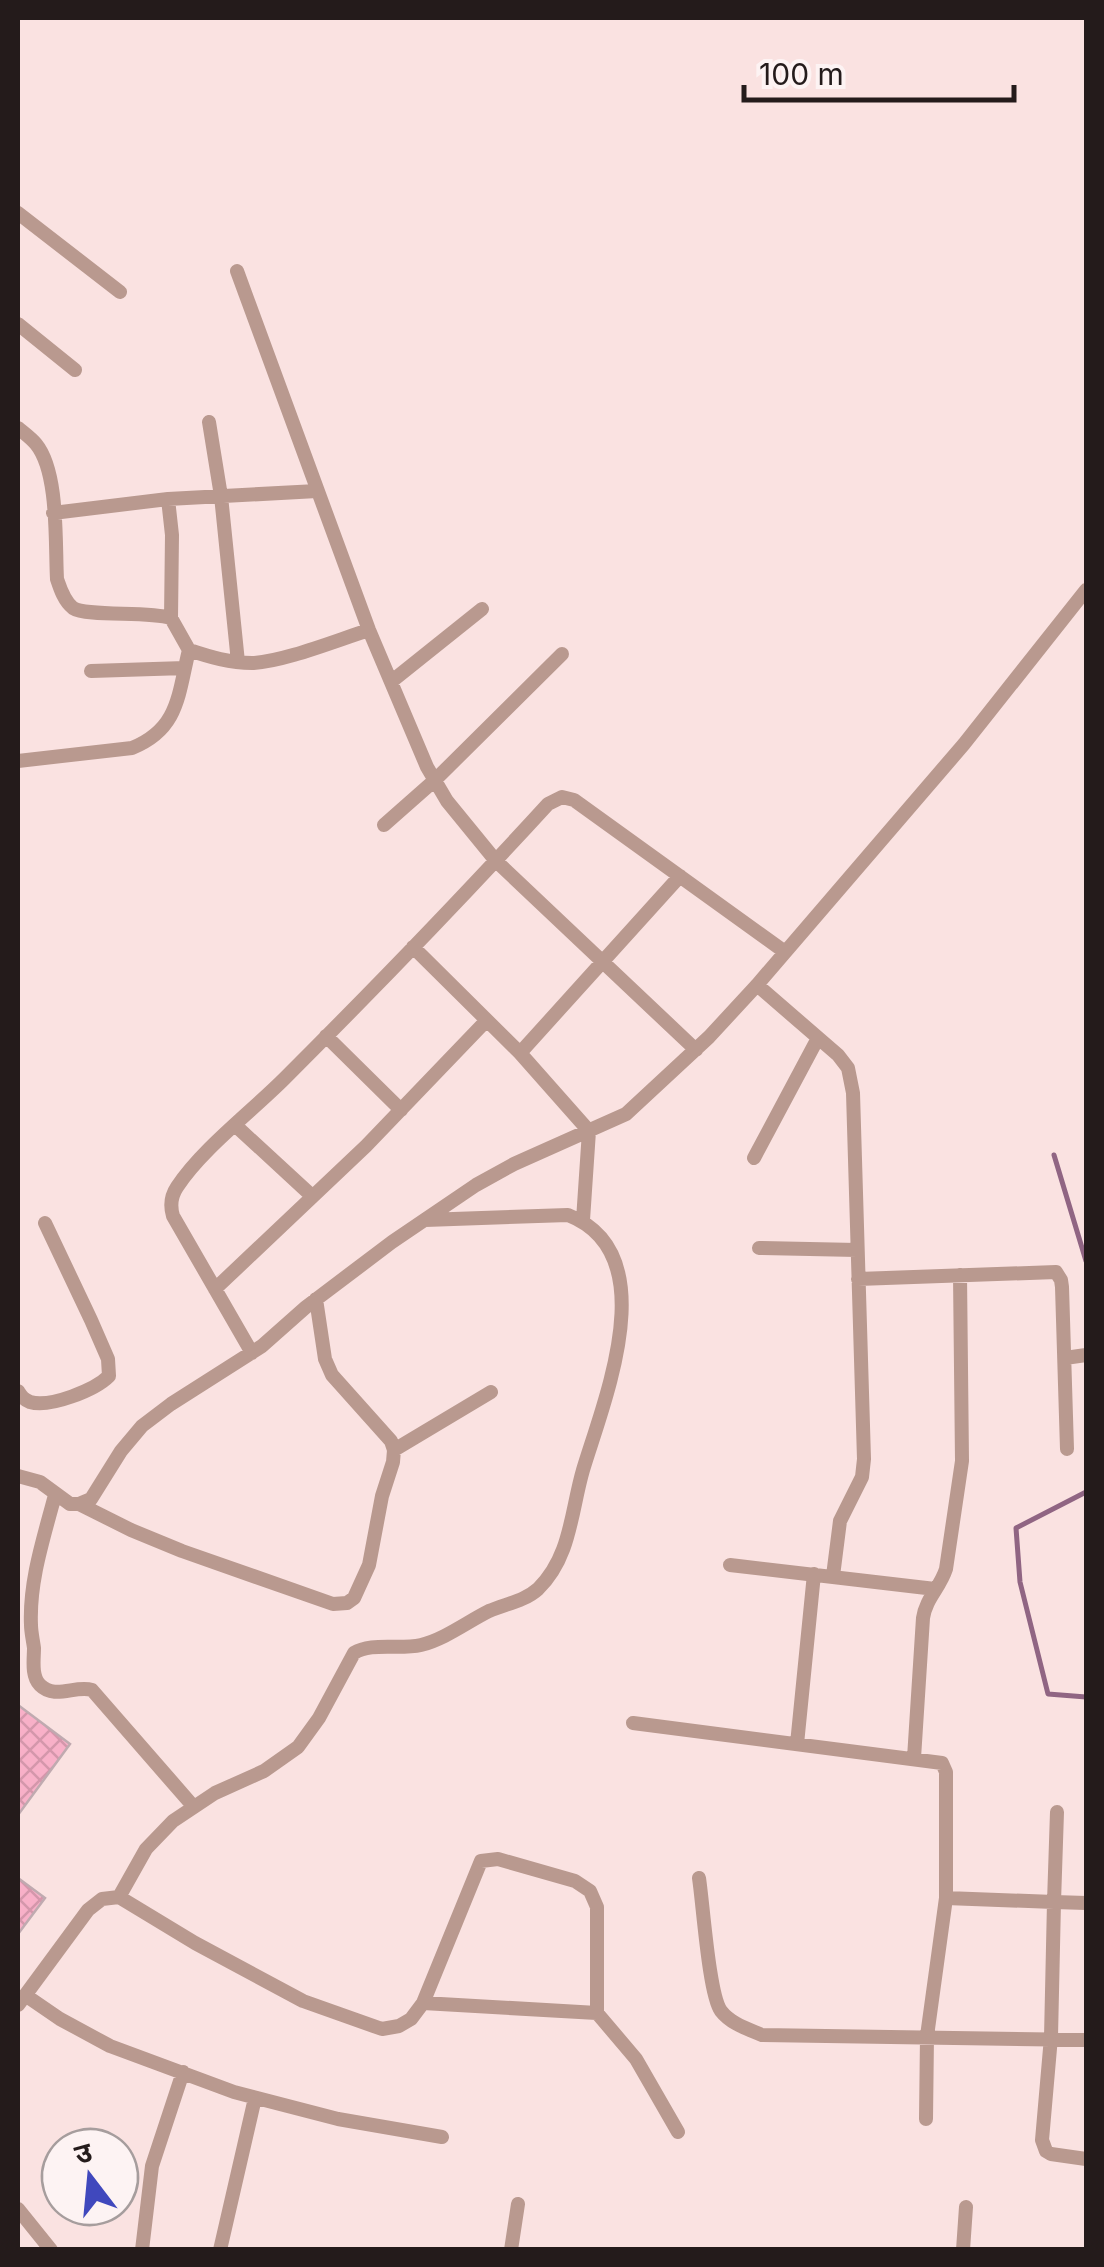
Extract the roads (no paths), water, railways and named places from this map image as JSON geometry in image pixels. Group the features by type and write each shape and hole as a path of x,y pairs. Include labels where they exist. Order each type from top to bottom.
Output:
{"street":[{"path":"18,213 120,292"},
{"path":"237,272 369,630 408,725 447,801 496,862 696,1050"},
{"path":"18,324 75,370"},
{"path":"209,422 221,496 238,662"},
{"path":"18,428 35,442 48,469 57,579 65,599 73,608 85,612 158,614 171,618"},
{"path":"54,514 168,499 317,490"},
{"path":"18,761 132,748 149,741 169,720 189,650 171,618 172,535 168,499"},
{"path":"18,1476 40,1482 70,1504 91,1499 121,1450 142,1426 252,1353 424,1220 514,1164 626,1114 696,1050 757,985 964,744 1086,590"},
{"path":"392,681 482,609"},
{"path":"189,650 238,662 266,662 369,630"},
{"path":"384,824 435,780 562,654"},
{"path":"91,671 184,668"},
{"path":"252,1353 173,1216 170,1208 177,1187 496,862 548,804 562,797 574,800 785,952"},
{"path":"520,1053 680,876"},
{"path":"413,947 520,1053 590,1131 583,1220"},
{"path":"757,985 838,1054 851,1080 864,1469 840,1520 833,1576"},
{"path":"215,1289 366,1146 486,1021"},
{"path":"326,1036 401,1110"},
{"path":"754,1158 818,1038"},
{"path":"236,1126 312,1196"},
{"path":"119,1897 138,1861 160,1832 193,1806 264,1771 298,1747 326,1706 354,1653 360,1649 404,1648 434,1641 489,1611 531,1594 553,1570 568,1540 583,1470 617,1356 620,1291 616,1265 596,1230 568,1214 424,1220"},
{"path":"18,1391 33,1403 46,1402 70,1397 101,1384 109,1376 108,1359 92,1320 44,1223"},
{"path":"759,1248 857,1250"},
{"path":"858,1279 1056,1272 1061,1280 1067,1449"},
{"path":"914,1758 923,1618 928,1598 946,1570 962,1461 960,1275"},
{"path":"80,1504 182,1551 341,1605 354,1598 369,1566 394,1450 391,1441 332,1375 324,1360 316,1300"},
{"path":"1065,1358 1086,1356"},
{"path":"394,1450 491,1392"},
{"path":"55,1495 32,1599 34,1675 39,1684 56,1692 92,1690 193,1806"},
{"path":"730,1565 935,1589"},
{"path":"797,1744 814,1574"},
{"path":"633,1723 937,1761 945,1767 946,1898 927,2036 926,2119"},
{"path":"1057,1812 1044,2146 1051,2154 1086,2159"},
{"path":"442,2137 338,2119 255,2098 110,2046 22,2000 88,1910 102,1899 119,1897 195,1944 303,2001 382,2029 398,2026 411,2019 423,2004 481,1861 498,1858 575,1882 590,1891 597,1906 597,2014 636,2059 678,2132"},
{"path":"700,1878 713,1982 720,2010 735,2024 762,2035 1086,2040"},
{"path":"946,1898 1086,1903"},
{"path":"423,2004 597,2014"},
{"path":"142,2250 152,2166 184,2072"},
{"path":"220,2250 255,2098"},
{"path":"511,2250 518,2204"},
{"path":"962,2250 966,2207"},
{"path":"18,2208 52,2250"}],"waterway":[{"path":"1054,1155 1086,1261"},
{"path":"1086,1492 1016,1528 1020,1582 1048,1694 1086,1697"}]}
